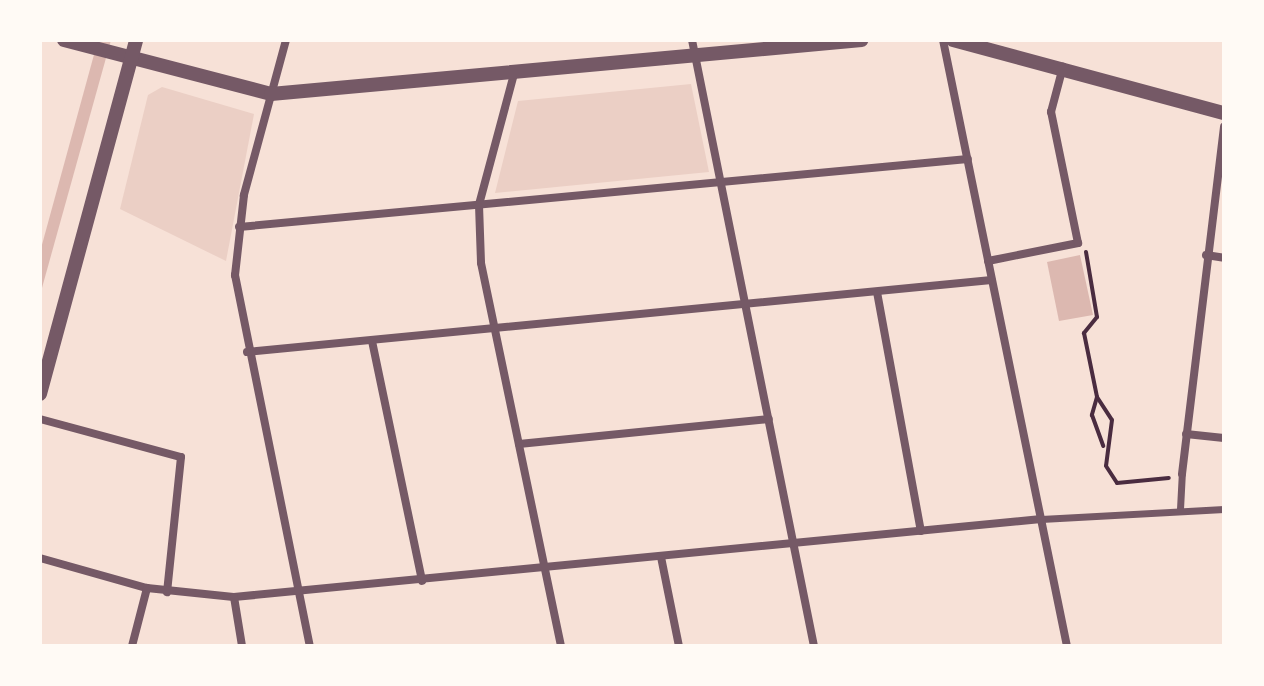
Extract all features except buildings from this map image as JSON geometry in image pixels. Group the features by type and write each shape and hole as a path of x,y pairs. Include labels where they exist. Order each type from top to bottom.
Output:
{"street":[{"path":"64,40 130,60 271,94 862,40"},
{"path":"40,394 136,40"},
{"path":"286,40 239,227 235,275 247,352 310,646"},
{"path":"692,40 814,646"},
{"path":"943,40 1067,646"},
{"path":"953,40 1063,67 1224,113"},
{"path":"988,261 1078,243 1051,112 1063,67"},
{"path":"514,74 479,205 481,263 561,646"},
{"path":"1180,509 1206,255 1224,127"},
{"path":"239,227 968,159"},
{"path":"1206,255 1224,258"},
{"path":"247,352 992,280"},
{"path":"877,292 921,531"},
{"path":"372,341 422,581"},
{"path":"40,419 181,457 167,592"},
{"path":"519,444 769,419"},
{"path":"1186,434 1224,438"},
{"path":"40,558 147,588 234,597 1041,519 1180,509 1224,509"},
{"path":"661,557 679,646"},
{"path":"132,646 147,588"},
{"path":"234,597 242,646"}],"path":[{"path":"1078,243 1086,252 1097,317 1084,333 1097,397 1112,420 1103,446"},
{"path":"1097,397 1092,415 1117,483 1155,474 1181,485"}],"shaded area":[{"path":"98,40 111,40 40,295 40,252"},
{"path":"691,84 709,172 495,193 518,101"},
{"path":"162,87 254,114 226,261 120,209 148,95"},
{"path":"1080,255 1093,315 1059,321 1047,262"}]}
